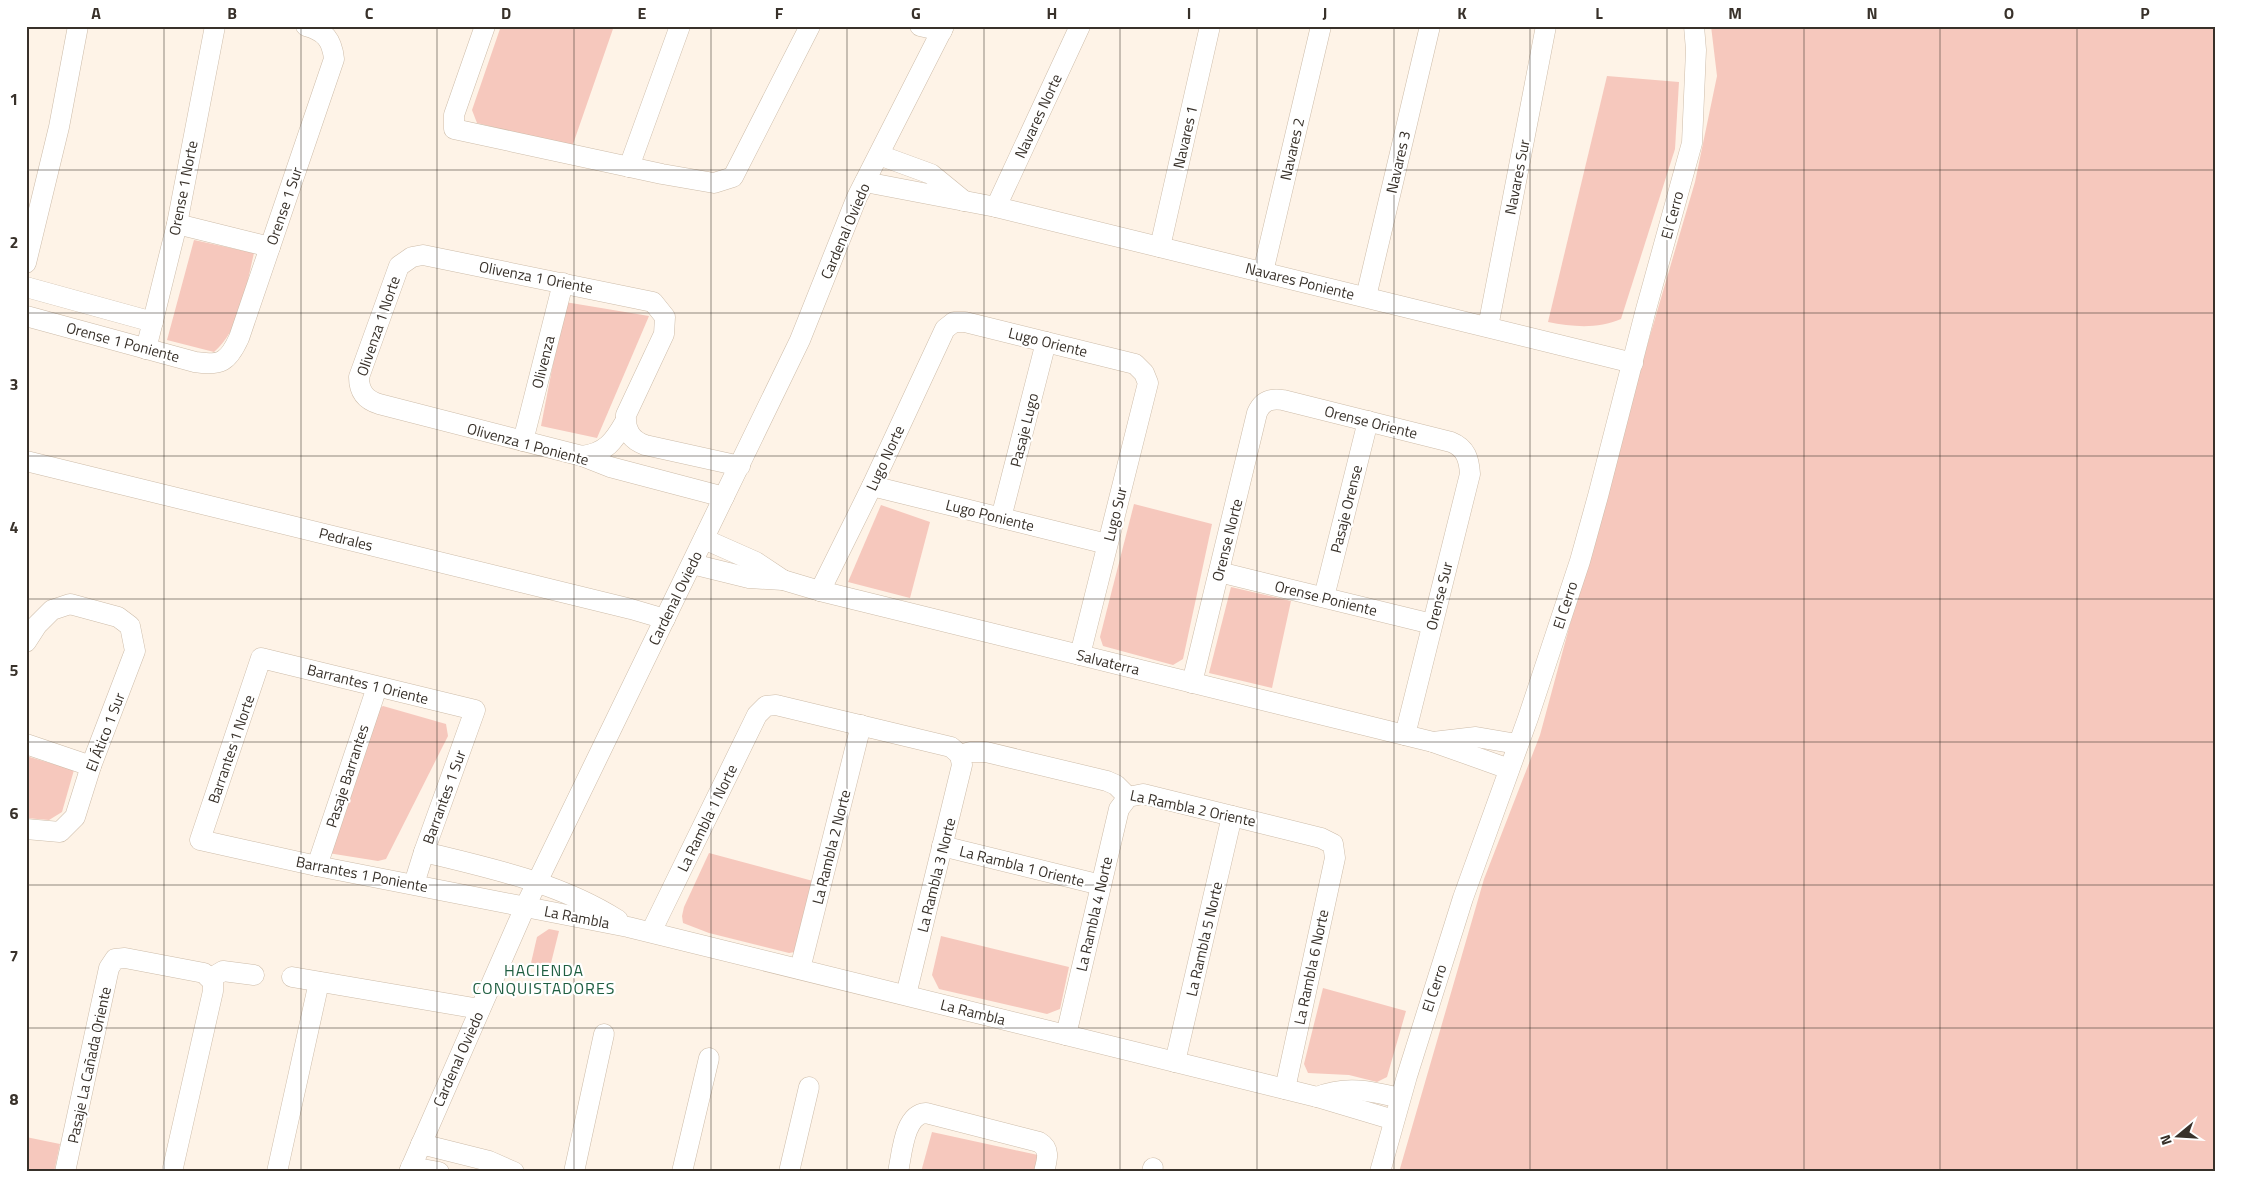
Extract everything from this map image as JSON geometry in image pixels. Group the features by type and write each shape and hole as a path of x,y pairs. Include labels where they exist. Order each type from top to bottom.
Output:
{"street":[{"path":"26,263 59,127 78,26"},
{"name":"Orense 1 Norte","path":"146,349 176,224 215,26"},
{"name":"Orense 1 Sur","path":"221,362 232,354 239,338 334,59 332,44 324,33 306,26"},
{"path":"485,26 454,116 454,129 629,167 714,183 733,177 810,26"},
{"path":"629,167 680,26"},
{"path":"920,26 943,29"},
{"name":"Navares Norte","path":"996,206 1080,26"},
{"name":"Navares 1","path":"1160,247 1210,26"},
{"name":"Navares 2","path":"1263,272 1322,26"},
{"name":"Navares 3","path":"1366,297 1430,26"},
{"name":"Navares Sur","path":"1488,327 1546,26"},
{"name":"El Cerro","path":"1380,1172 1400,1098 1463,898 1580,560 1692,143 1696,50 1694,26"},
{"name":"Cardenal Oviedo","path":"410,1169 525,906 800,340 857,197 943,29"},
{"path":"879,155 931,174 966,202"},
{"name":"Navares Poniente","path":"865,182 996,206 1633,363"},
{"path":"176,224 270,246"},
{"name":"Olivenza 1 Oriente","path":"406,260 417,255 428,256 647,300 662,312 666,323 664,334 629,407 625,422"},
{"name":"Olivenza 1 Norte","path":"364,395 360,389 359,377 397,270 406,260"},
{"name":"Olivenza","path":"523,441 563,283"},
{"name":"Orense 1 Poniente","path":"26,287 152,322"},
{"name":"Orense 1 Poniente","path":"26,316 146,349 211,364 221,362"},
{"name":"Lugo Oriente","path":"949,325 954,322 965,322 1129,362 1140,367 1144,372"},
{"name":"Lugo Norte","path":"820,592 872,486 939,340 949,325"},
{"name":"Pasaje Lugo","path":"1001,518 1046,342"},
{"name":"Lugo Sur","path":"1080,655 1147,389 1148,384 1144,372"},
{"name":"Olivenza 1 Poniente","path":"364,395 371,402 582,456 610,467 724,497"},
{"name":"Orense Oriente","path":"1268,400 1283,400 1451,442 1463,449 1468,458"},
{"name":"Orense Norte","path":"1192,683 1257,413 1262,404 1268,400"},
{"name":"Pasaje Orense","path":"1324,598 1368,421"},
{"path":"625,422 630,435 638,442 740,466"},
{"path":"582,456 593,454 605,448 618,434 625,422"},
{"name":"Orense Sur","path":"1405,735 1470,474 1468,458"},
{"name":"Pedrales","path":"26,461 665,619"},
{"name":"Lugo Poniente","path":"872,486 1107,544"},
{"name":"Salvaterra","path":"704,539 756,562 783,580"},
{"name":"Salvaterra","path":"692,564 749,578 783,580 820,592 1433,742 1509,769"},
{"name":"Orense Poniente","path":"1219,572 1432,624"},
{"name":"El Ático 1 Sur","path":"26,642 37,625 52,610 70,604 118,616 130,626 135,651 91,766 75,817 60,832 26,829"},
{"name":"Barrantes 1 Oriente","path":"261,658 475,710"},
{"name":"Barrantes 1 Norte","path":"200,840 261,658"},
{"name":"Pasaje Barrantes","path":"317,866 377,687"},
{"name":"La Rambla 1 Norte","path":"651,932 757,715 766,706 776,705 861,726"},
{"name":"Barrantes 1 Sur","path":"414,884 475,710"},
{"path":"861,726 951,747 960,755"},
{"name":"La Rambla 2 Norte","path":"800,969 861,726"},
{"name":"Salvaterra","path":"1433,742 1476,737 1517,744"},
{"path":"26,744 91,766"},
{"name":"La Rambla 2 Oriente","path":"960,755 970,752 986,752 1107,781 1116,785 1128,796 1143,794 1326,839 1332,844"},
{"name":"La Rambla 3 Norte","path":"906,995 962,765 960,755"},
{"name":"La Rambla 4 Norte","path":"1066,1035 1119,809 1128,796"},
{"name":"La Rambla 5 Norte","path":"1175,1062 1232,816"},
{"name":"Barrantes 1 Poniente","path":"200,840 317,866 525,906"},
{"name":"La Rambla 6 Norte","path":"1285,1089 1335,858 1332,844"},
{"name":"La Rambla 1 Oriente","path":"942,846 1101,885"},
{"path":"424,852 494,869 536,883"},
{"name":"La Rambla","path":"536,883 590,903 628,927"},
{"name":"La Rambla","path":"525,906 651,932 1317,1097 1394,1120"},
{"name":"Pasaje La Cañada Oriente","path":"65,1172 110,968 115,960 125,958 200,972 211,978"},
{"path":"172,1172 213,992 211,978 224,971 254,975"},
{"path":"292,977 480,1009"},
{"path":"278,1172 319,982"},
{"path":"574,1172 604,1034"},
{"path":"682,1172 709,1058"},
{"path":"789,1172 808,1087"},
{"path":"1317,1097 1336,1090 1352,1089 1400,1098"},
{"path":"898,1172 910,1122 917,1115 926,1113 1039,1142 1046,1147 1048,1153 1044,1172"},
{"path":"421,1144 489,1161 514,1172"},
{"path":"410,1169 439,1172"}],"shaded area":[{"path":"501,26 614,26 572,147 477,123 472,110"},
{"path":"1711,26 2215,26 2215,1172 1399,1172 1484,879 1540,735 1625,421 1695,182 1717,76"},
{"path":"1607,76 1679,82 1675,149 1621,319 1594,326 1548,322"},
{"path":"194,240 254,253 245,293 236,319 231,331 214,352 167,340"},
{"path":"565,302 649,316 597,438 541,426"},
{"path":"1134,504 1212,524 1183,659 1173,665 1103,646 1100,637"},
{"path":"881,505 930,522 910,598 848,582"},
{"path":"1231,587 1291,601 1272,688 1209,673"},
{"path":"383,706 446,724 448,736 386,859 378,861 328,853 375,711"},
{"path":"26,756 74,770 62,812 49,820 26,818"},
{"path":"709,853 813,881 795,952 789,953 709,933 683,923 684,907"},
{"path":"549,929 559,931 550,967 531,963 537,937"},
{"path":"941,936 1069,967 1060,1009 1047,1014 939,989 932,975"},
{"path":"1323,988 1406,1011 1387,1077 1377,1082 1349,1075 1308,1073 1304,1064"},
{"path":"932,1132 1038,1155 1034,1172 921,1172"},
{"path":"26,1137 60,1144 54,1172 26,1172"}],"district":[{"name":"HACIENDA CONQUISTADORES","path":"544,979"}]}
